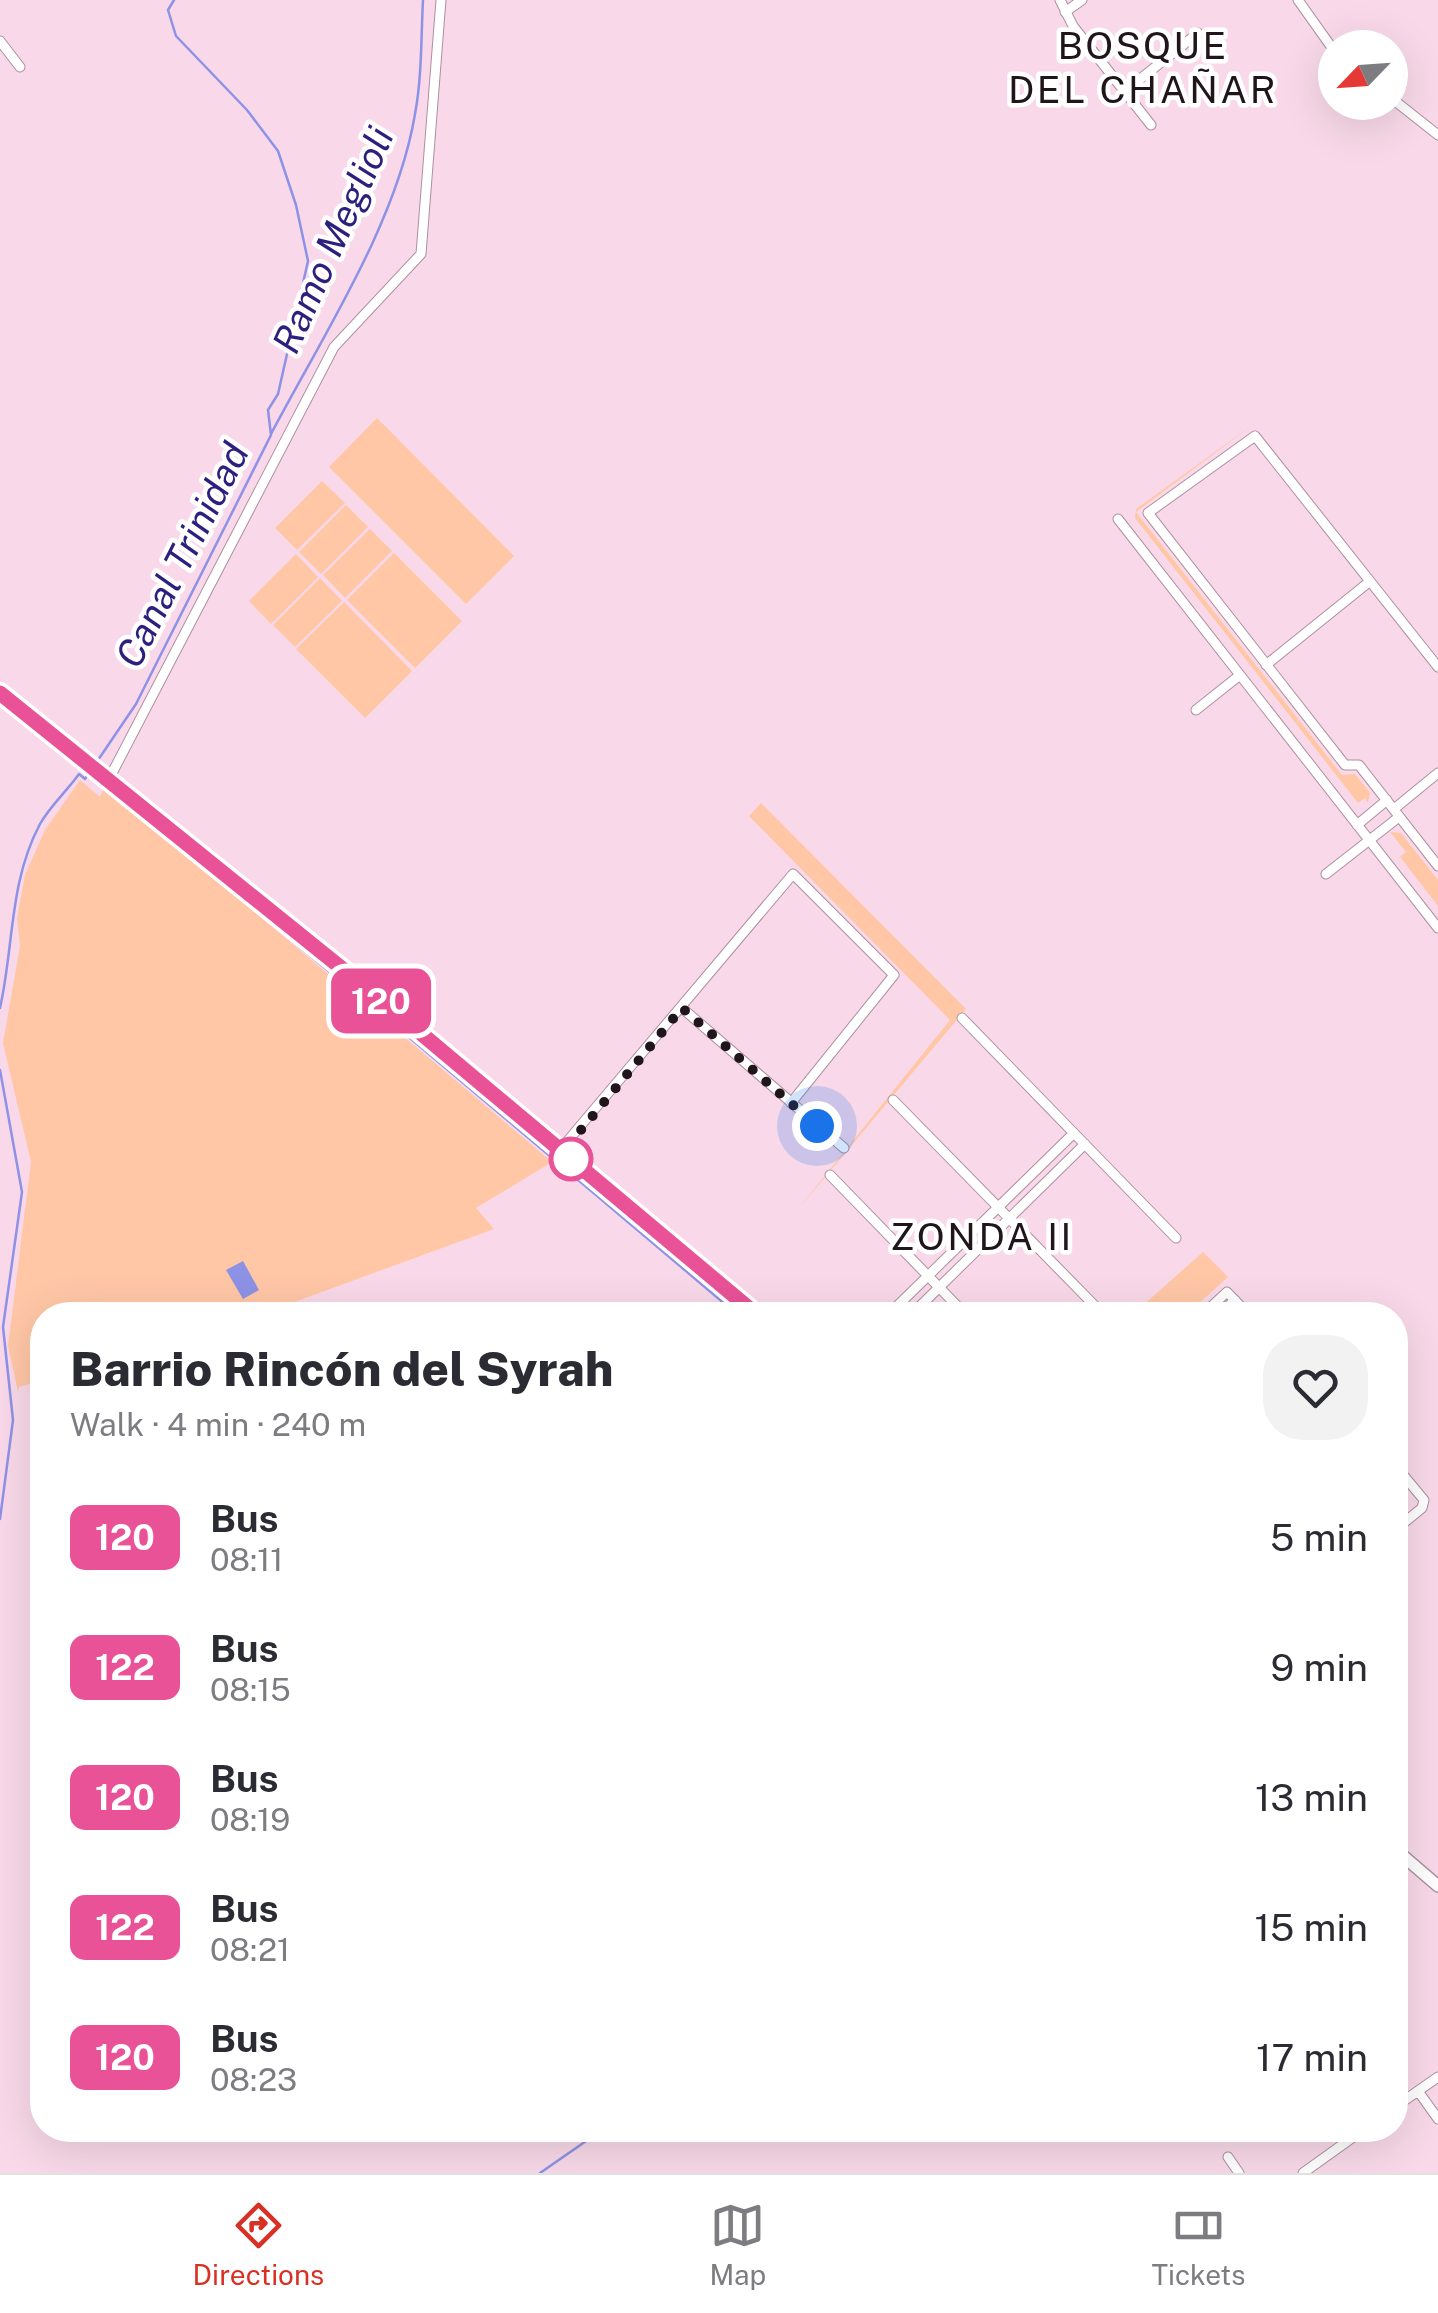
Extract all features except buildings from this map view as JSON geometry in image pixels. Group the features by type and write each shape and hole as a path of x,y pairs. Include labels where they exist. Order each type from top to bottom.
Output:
{"main road":[{"path":"0,693 741,1302"},
{"path":"1408,1860 1438,1886"}],"street":[{"path":"109,779 334,348 421,254 440,0"},
{"path":"1060,0 1065,12 1152,125"},
{"path":"1065,12 1082,0"},
{"path":"1298,0 1319,30"},
{"path":"1125,91 1198,34"},
{"path":"0,41 20,68"},
{"path":"1408,111 1438,135"},
{"path":"1438,667 1255,436 1148,513 1344,765 1359,765 1438,866"},
{"path":"1118,519 1438,928"},
{"path":"1266,665 1369,582"},
{"path":"1196,710 1240,675"},
{"path":"1326,874 1369,840 1393,809 1438,773"},
{"path":"1357,825 1393,809"},
{"path":"563,1153 793,874 894,976 791,1102"},
{"path":"682,1008 844,1148"},
{"path":"962,1018 1176,1238"},
{"path":"893,1100 1091,1302"},
{"path":"901,1302 1074,1133"},
{"path":"924,1302 1085,1144"},
{"path":"830,1175 953,1302"},
{"path":"1216,1302 1227,1292 1233,1302"},
{"path":"1408,1481 1424,1500 1422,1508 1408,1519"},
{"path":"1408,2098 1438,2077"},
{"path":"1418,2091 1438,2119"},
{"path":"1304,2173 1347,2142"},
{"path":"1228,2158 1240,2173"}],"shaded area":[{"path":"377,418 514,556 466,604 329,467"},
{"path":"1258,421 1136,512 1342,775 1355,774 1370,793 1368,803 1365,798 1358,803 1135,518 1136,509"},
{"path":"322,481 345,503 297,550 275,528"},
{"path":"346,505 368,527 321,574 299,552"},
{"path":"370,529 392,551 345,598 323,575"},
{"path":"394,553 462,621 415,668 347,600"},
{"path":"296,554 318,577 271,624 249,601"},
{"path":"320,578 342,601 295,647 273,625"},
{"path":"344,602 412,671 365,718 296,649"},
{"path":"80,780 100,797 105,786 347,990 348,1004 371,1024 383,1019 552,1162 476,1208 494,1229 295,1302 30,1302 30,1384 19,1387 18,1392 8,1346 31,1162 3,1043 20,946 17,918 25,875 45,830"},
{"path":"761,803 966,1009 794,1214 950,1020 749,816"},
{"path":"1390,832 1401,833 1438,880 1438,906 1400,857 1406,852"},
{"path":"1203,1252 1228,1277 1200,1302 1147,1302"}],"water":[{"path":"243,1261 259,1290 243,1299 226,1270"}],"waterway":[{"name":"Canal Trinidad","path":"96,763 136,704 271,435 268,410 278,394 308,261 296,205 278,151 247,110 176,36 168,10 174,0"},
{"name":"Ramo Meglioli","path":"271,434 355,278 392,196 406,155 417,100 423,0"},
{"path":"0,704 90,772"},
{"path":"0,1008 17,891 30,846 49,811 79,774 85,779 91,769"},
{"path":"107,787 348,987"},
{"path":"384,1016 723,1302"},
{"path":"0,1070 22,1192 3,1327 13,1420 0,1519"},
{"path":"540,2173 585,2142"}],"bus line":[{"name":"120","path":"0,693 386,1004 741,1302"}],"district":[{"name":"BOSQUE DEL CHAÑAR","path":"1143,66"},
{"name":"ZONDA II","path":"982,1236"}],"route":[{"path":"571,1159 566,1155 576,1136 682,1008 817,1126"}]}
